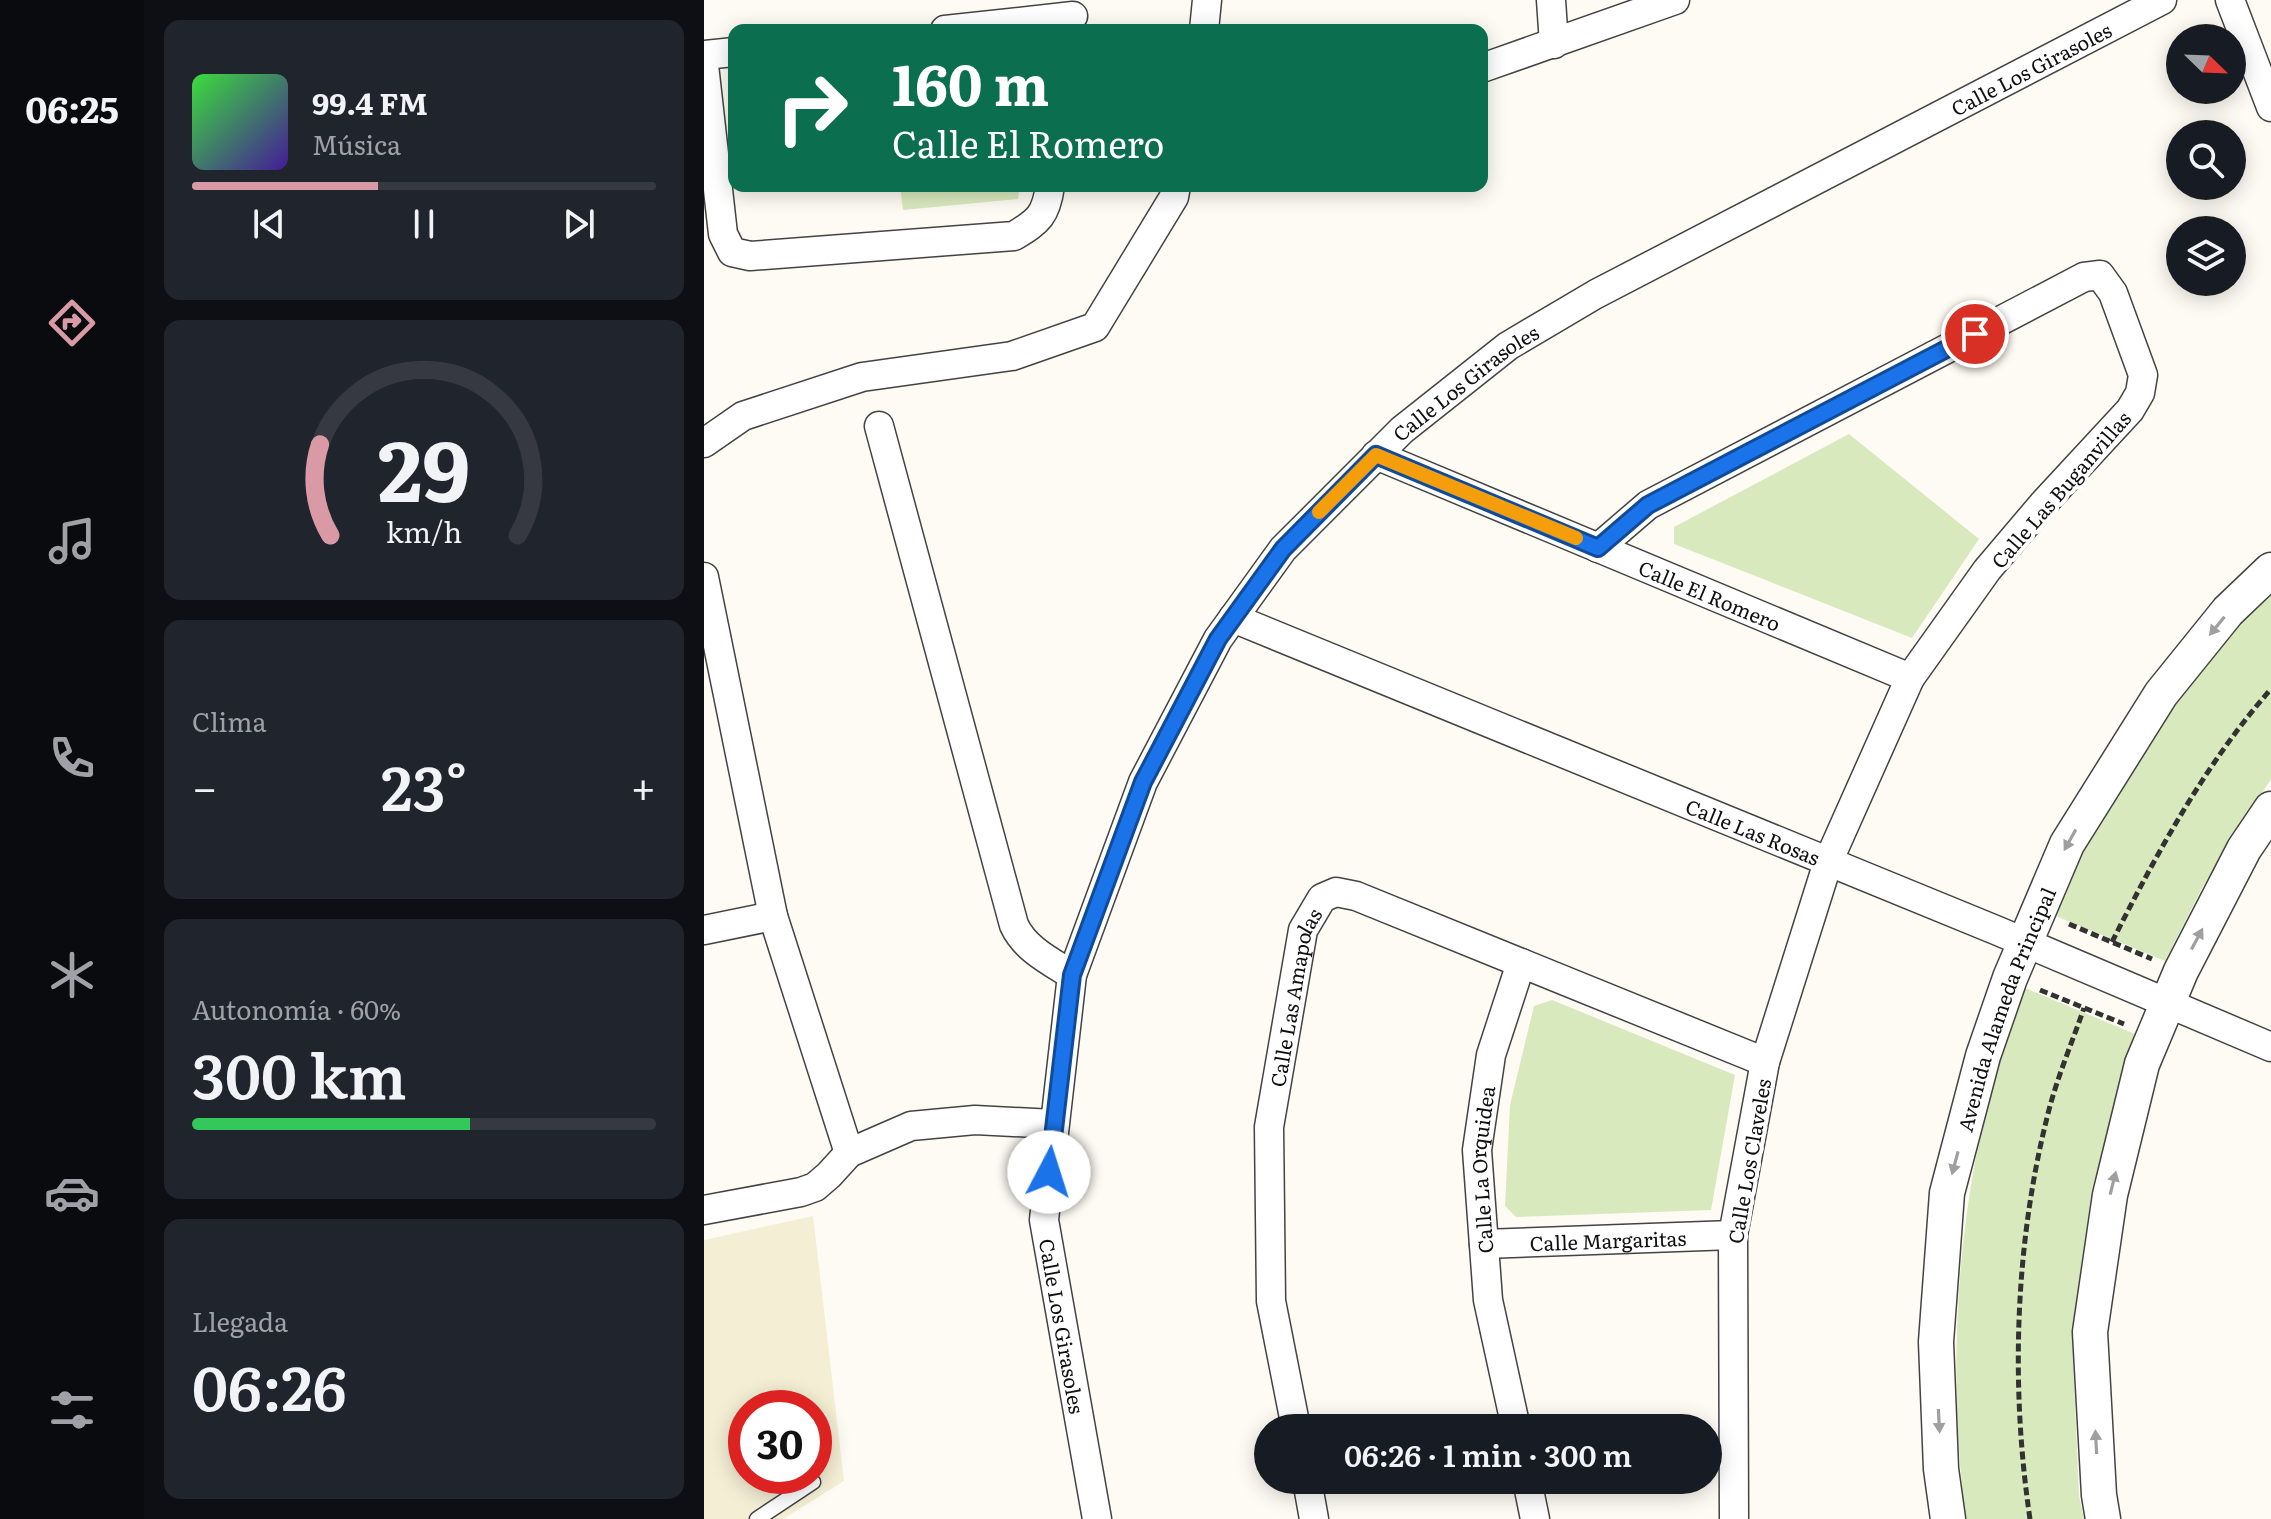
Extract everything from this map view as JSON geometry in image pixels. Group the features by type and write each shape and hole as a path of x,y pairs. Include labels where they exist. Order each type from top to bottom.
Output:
{"street":[{"path":"1205,24 1207,0"},
{"path":"1551,0 1554,44"},
{"path":"1488,66 1675,0"},
{"name":"Calle Los Girasoles","path":"1097,1519 1044,1220 1072,975 1143,782 1218,639 1283,549 1376,455 1402,430 1508,346 1596,294 2162,0"},
{"path":"2230,0 2271,107"},
{"path":"996,24 1073,15"},
{"path":"704,55 728,53"},
{"path":"704,65 723,234 732,252 750,256 1014,236 1037,222 1049,192"},
{"path":"704,443 743,416 862,377 1012,356 1095,327 1175,192"},
{"name":"Calle Las Buganvillas","path":"1598,548 1648,505 2084,277 2100,275 2113,293 2143,375 2140,393 2130,410 1987,570 1910,678 1828,862"},
{"path":"879,426 1014,925 1020,938 1072,975"},
{"name":"Calle El Romero","path":"1376,455 1910,678"},
{"name":"Avenida Alameda Principal","path":"1948,1519 1941,1469 1936,1342 1947,1193 1983,1056 2024,942 2067,844 2161,694 2228,611 2271,570"},
{"path":"704,577 773,916 849,1153"},
{"name":"Calle Las Rosas","path":"1233,618 2024,942 2271,1047"},
{"path":"2103,1519 2090,1332 2110,1195 2142,1064 2181,971 2244,849 2271,809"},
{"name":"Calle Los Claveles","path":"1734,1519 1733,1235 1765,1062 1828,862"},
{"name":"Calle Las Amapolas","path":"1293,1414 1271,1301 1269,1127 1303,930 1322,898 1336,892 1356,896 1765,1062"},
{"path":"704,930 773,916"},
{"name":"Calle La Orquidea","path":"1513,1414 1488,1300 1477,1150 1491,1055 1521,963"},
{"path":"704,1210 815,1187 849,1153 911,1126 975,1120 1054,1124"},
{"name":"Calle Margaritas","path":"1484,1244 1733,1235"},
{"path":"1310,1494 1314,1519"},
{"path":"1530,1494 1535,1519"}],"lane":[{"path":"757,1519 795,1494"}],"path":[{"path":"2112,942 2159,848 2214,764 2271,689"},
{"path":"2059,919 2157,961"},
{"path":"2039,990 2131,1027"},
{"path":"2030,1519 2024,1480 2019,1376 2022,1287 2029,1213 2050,1106 2084,1008"}],"shaded area":[{"path":"813,1216 844,1481 832,1488 832,1390 728,1390 728,1494 823,1494 783,1519 704,1519 704,1240"}],"green space":[{"path":"901,192 1019,192 1018,199 903,210"},
{"path":"1849,434 1979,539 1912,638 1674,544 1674,527"},
{"path":"2271,589 2271,779 2202,888 2165,961 2051,914 2087,834 2170,711 2252,608"},
{"path":"2025,988 2135,1034 2092,1189 2072,1331 2079,1496 2084,1519 1966,1519 1957,1404 1959,1289 1965,1231 1984,1117 2001,1053"},
{"path":"1552,1000 1735,1075 1711,1210 1516,1217 1505,1206 1510,1105 1534,1006"}],"slow traffic":[{"path":"1319,512 1376,455 1576,538"}],"route":[{"path":"1049,1172 1072,975 1143,782 1218,639 1283,549 1376,455 1598,548 1648,505 1975,334"}]}
